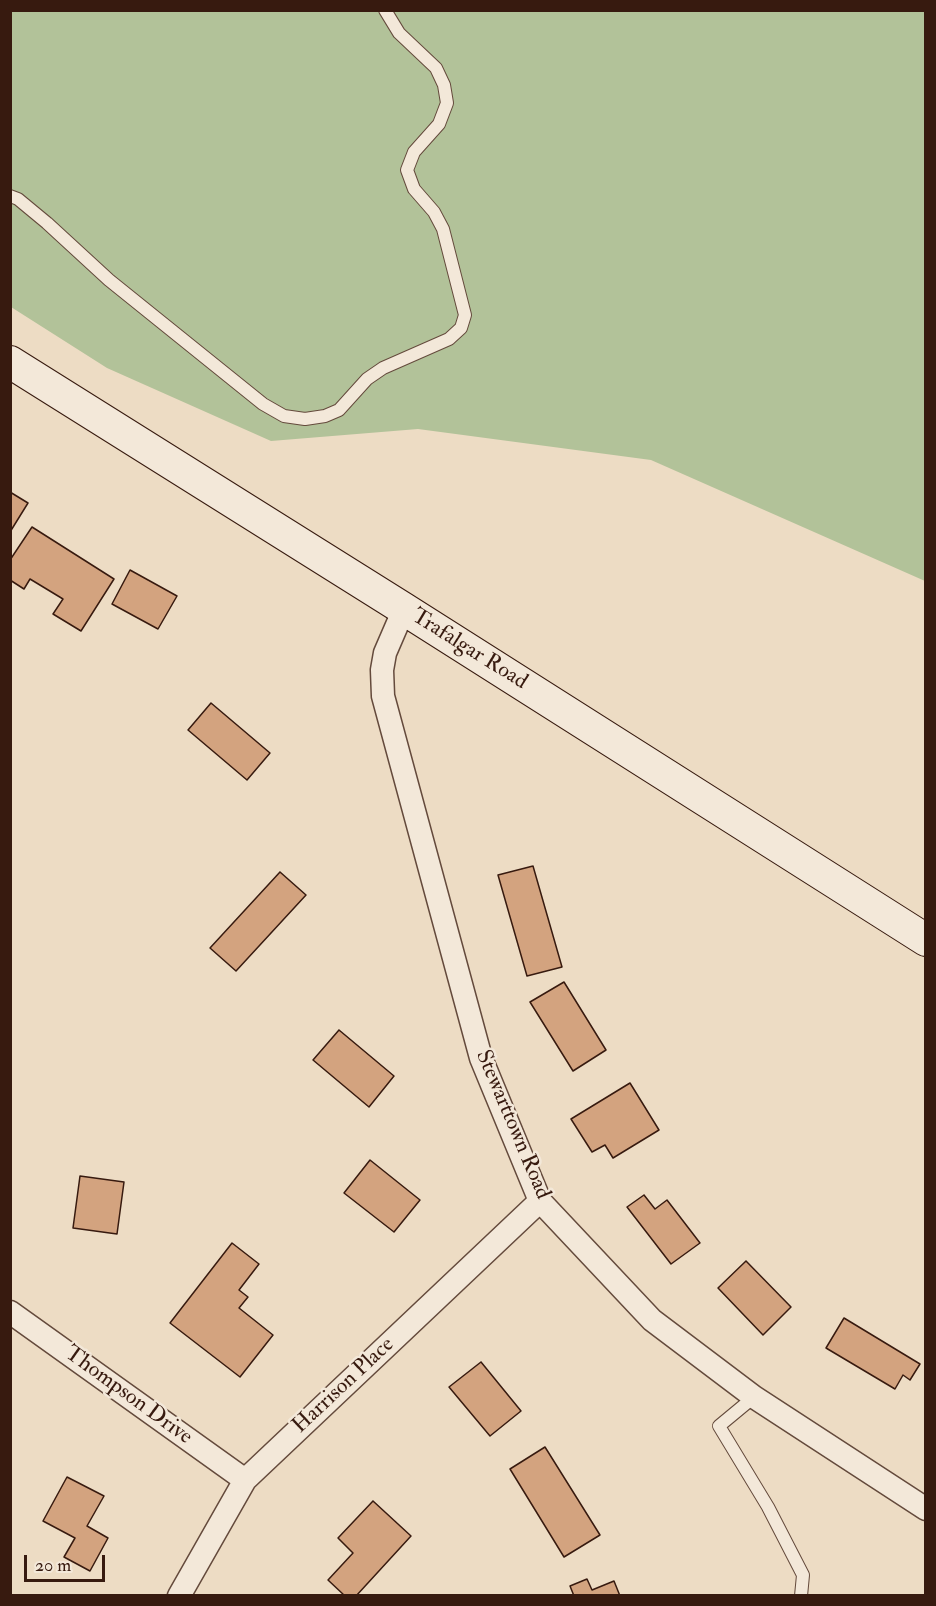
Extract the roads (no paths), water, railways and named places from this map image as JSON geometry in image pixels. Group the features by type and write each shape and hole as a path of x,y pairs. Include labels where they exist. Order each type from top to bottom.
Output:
{"main road":[{"name":"Trafalgar Road","path":"10,362 926,940"}],"street":[{"name":"Stewarttown Road","path":"404,609 385,653 382,670 383,696 481,1058 540,1201 652,1320 754,1396 926,1509"},
{"name":"Harrison Place","path":"179,1596 245,1480 540,1201"},
{"name":"Thompson Drive","path":"10,1312 245,1480"}],"lane":[{"path":"10,196 18,199 109,280 263,404 284,416 304,419 325,417 339,410 367,380 383,368 449,339 461,328 465,315 443,229 434,212 414,189 407,170 414,152 439,124 447,103 444,85 436,68 399,33 385,10"},
{"path":"754,1396 719,1426 768,1507 803,1575 801,1596"}]}
